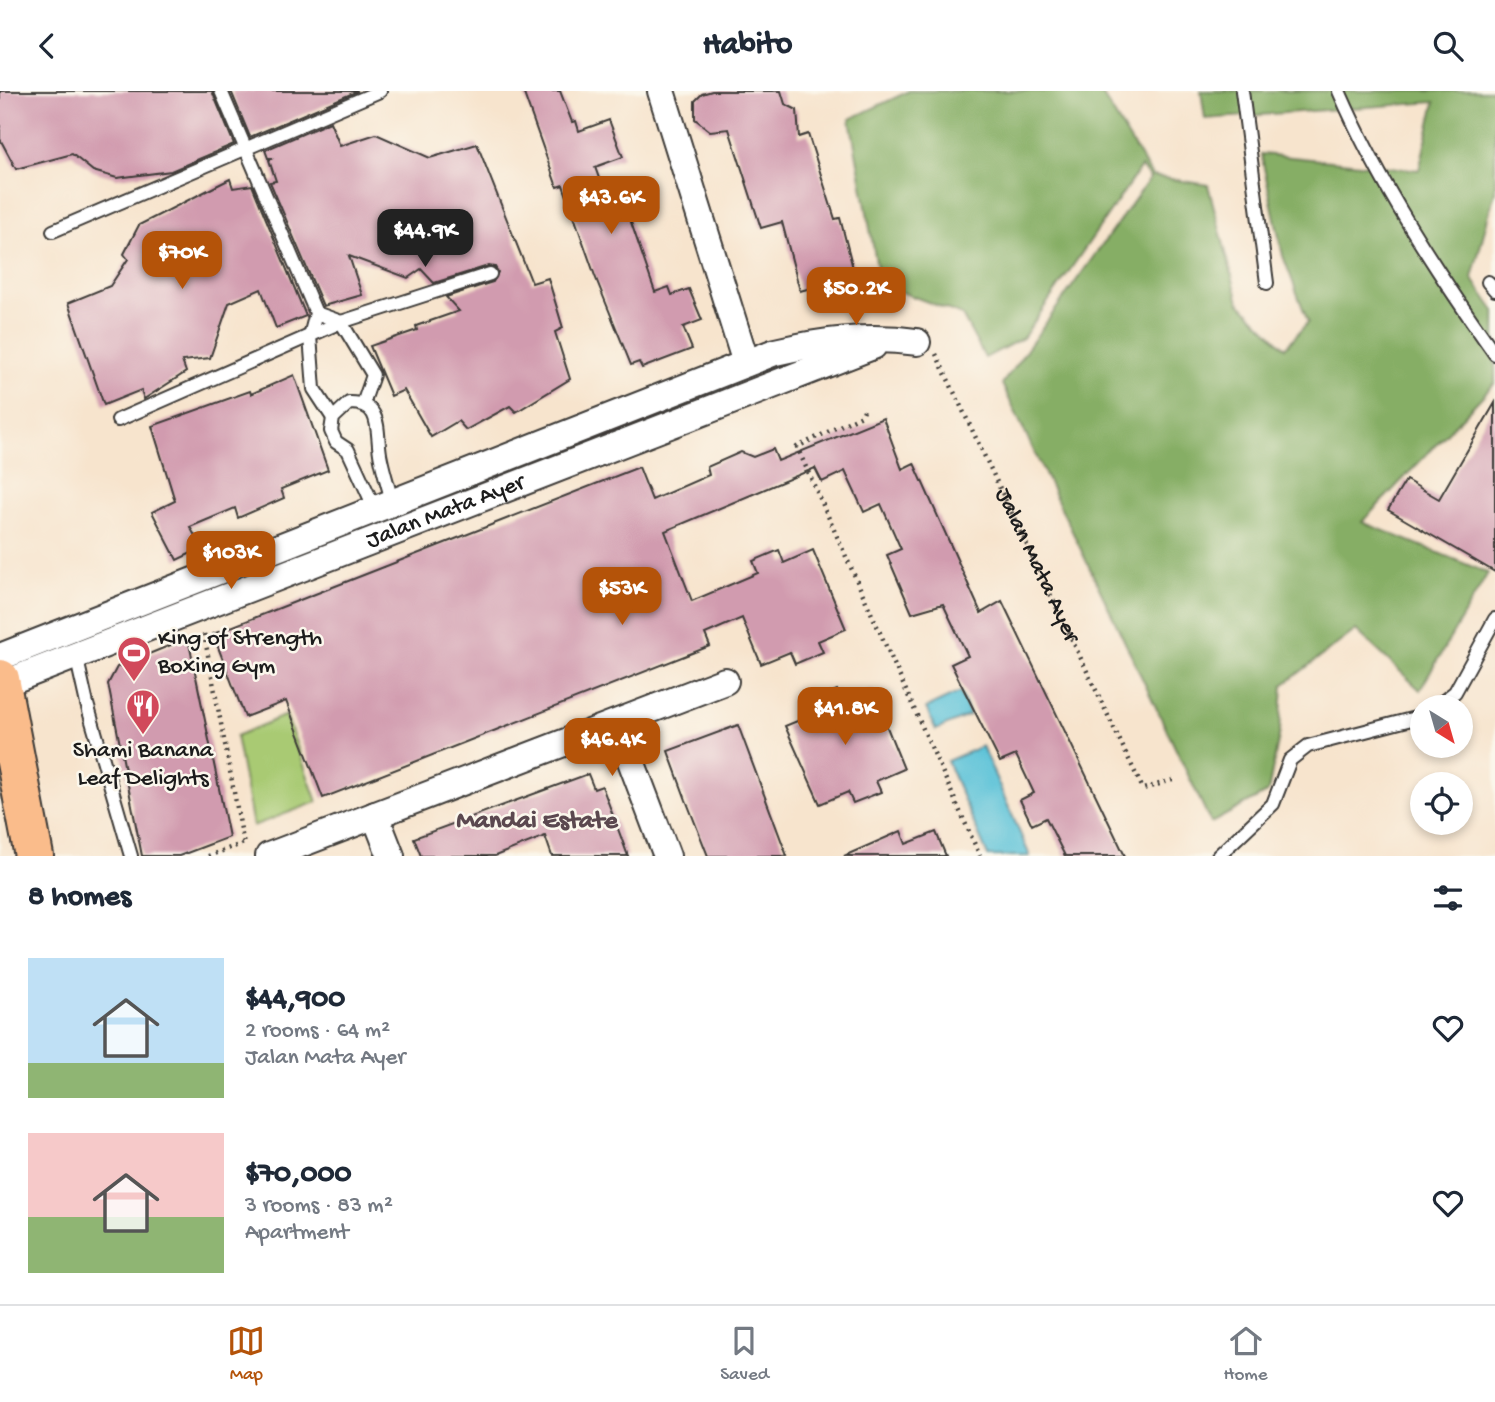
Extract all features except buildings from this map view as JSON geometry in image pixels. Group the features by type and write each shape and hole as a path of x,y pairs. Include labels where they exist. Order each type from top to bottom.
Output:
{"main road":[{"path":"0,676 34,856"}],"street":[{"path":"661,91 746,363"},
{"name":"Jalan Mata Ayer","path":"0,676 76,655 891,338"},
{"name":"Jalan Mata Ayer","path":"0,676 69,629 775,352 827,340 891,338 917,342"},
{"path":"69,629 76,655"},
{"path":"269,856 617,725 725,681"},
{"path":"617,725 667,856"},
{"path":"375,815 391,856"}],"lane":[{"path":"221,91 316,313 310,335 314,389 332,418 331,431 336,442 348,450 383,506"},
{"path":"53,231 380,91"},
{"path":"1242,91 1267,283"},
{"path":"1339,91 1365,149 1393,197 1456,299 1495,354"},
{"path":"118,420 341,322 491,274"},
{"path":"316,313 341,322 373,375 363,404"},
{"path":"332,418 349,403 363,404 372,410 379,422 377,437 383,506"},
{"path":"1451,695 1495,619"},
{"path":"76,655 87,705 131,856"},
{"path":"1218,856 1273,804 1290,760 1308,746 1410,719"}],"path":[{"name":"Jalan Mata Ayer","path":"917,342 931,349 939,358 1143,789 1176,779"},
{"path":"864,410 862,415 797,447 980,856"},
{"path":"203,629 247,856"}],"green space":[{"path":"909,91 1100,91 1152,176 1208,185 1239,302 1285,348 1308,322 1283,256 1261,154 1419,170 1435,102 1205,119 1201,91 1495,91 1495,191 1472,278 1495,311 1495,383 1362,522 1488,573 1420,690 1356,630 1283,685 1280,731 1268,792 1211,823 1002,384 1150,178 1141,167 1023,338 985,358 962,315 880,284 850,119"},
{"path":"286,715 317,802 253,826 236,736"}],"water":[{"path":"960,692 970,715 936,730 926,708"},
{"path":"982,746 1030,856 988,856 947,761"}],"place":[{"name":"King of Strength Boxing Gym","path":"134,683"},
{"name":"Shami Banana Leaf Delights","path":"143,736"}],"district":[{"name":"Mandai Estate","path":"537,822"}]}
